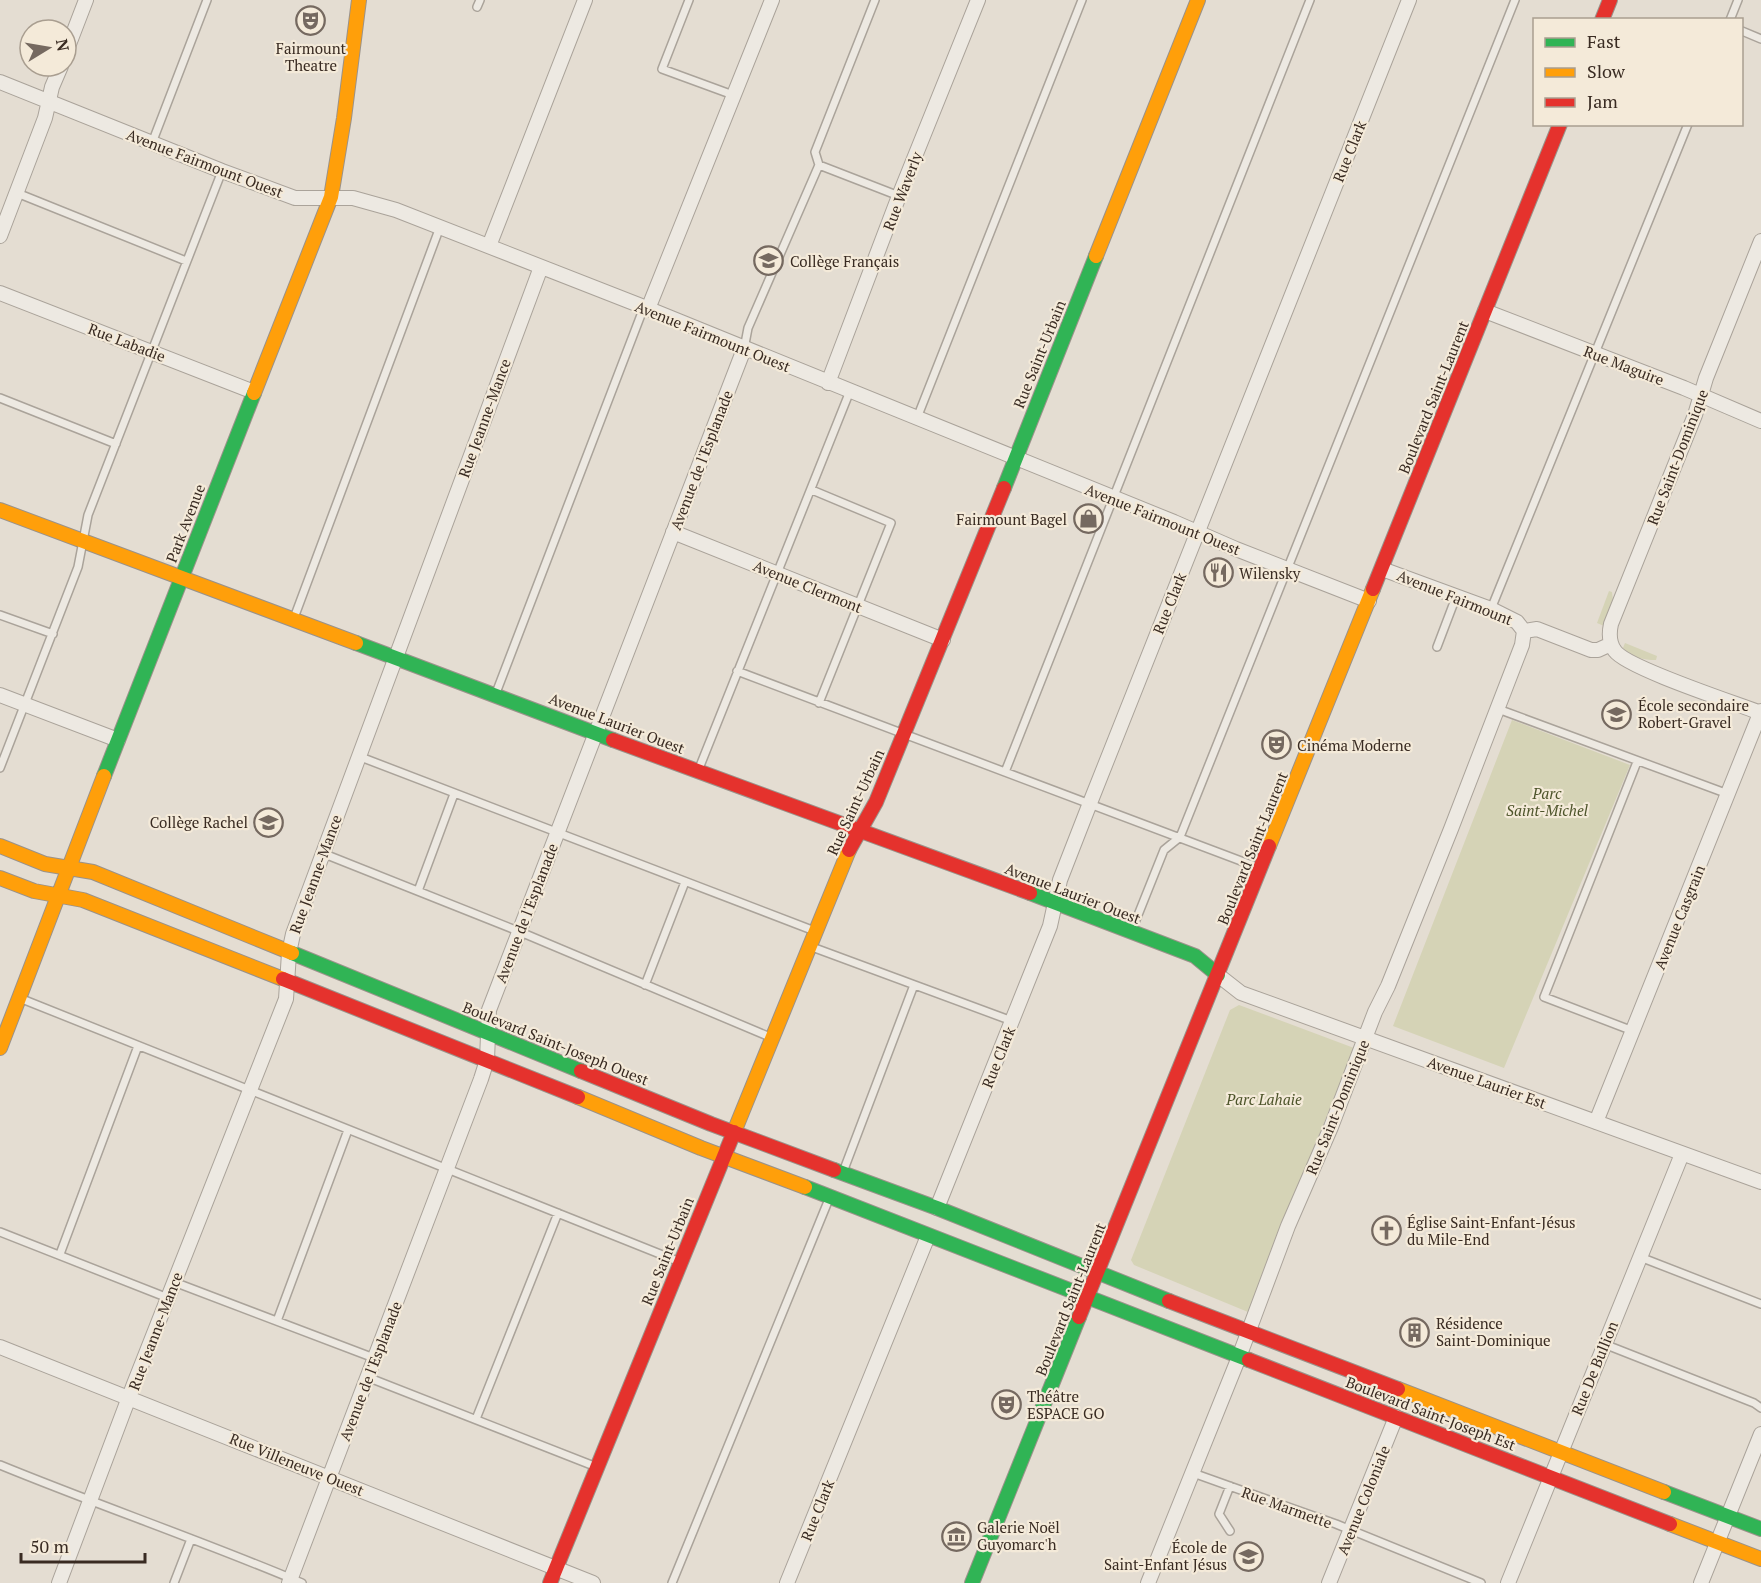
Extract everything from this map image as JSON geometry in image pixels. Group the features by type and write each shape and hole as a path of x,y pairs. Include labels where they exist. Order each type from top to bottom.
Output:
{"main road":[{"name":"Park Avenue","path":"0,1048 331,197 344,118 358,0"},
{"name":"Rue Saint-Urbain","path":"550,1583 848,852 876,802 943,640 1198,0"},
{"path":"1603,18 1610,0"},
{"name":"Boulevard Saint-Laurent","path":"972,1583 1559,126"},
{"name":"Avenue Laurier Ouest","path":"0,510 1195,956 1218,975"},
{"name":"Boulevard Saint-Joseph Ouest","path":"0,846 45,864 93,872 734,1132 937,1208 1098,1273"},
{"path":"0,878 34,891 82,900 287,979 724,1156 1088,1298"},
{"name":"Boulevard Saint-Joseph Est","path":"1098,1273 1761,1528"},
{"name":"Boulevard Saint-Joseph Est","path":"1088,1298 1761,1559"}],"street":[{"path":"78,21 86,0"},
{"path":"489,246 585,0"},
{"path":"646,308 772,0"},
{"name":"Rue Waverly","path":"828,383 899,196 978,0"},
{"name":"Rue Clark","path":"937,1208 1050,926 1060,880 1090,803 1409,0"},
{"path":"0,236 45,118 56,78"},
{"path":"0,82 48,102"},
{"name":"Avenue Fairmount Ouest","path":"48,102 295,198 354,198 369,201 440,227 1369,601"},
{"name":"Rue Saint-Dominique","path":"1611,644 1611,624 1761,241"},
{"name":"Rue Jeanne-Mance","path":"59,1583 174,1282 286,999 289,953 293,934 541,267"},
{"name":"Rue Labadie","path":"0,292 254,392"},
{"name":"Rue Maguire","path":"1485,311 1761,421"},
{"name":"Avenue de l'Esplanade","path":"294,1581 329,1478 448,1169 487,1060 489,1010 744,348"},
{"name":"Avenue Clermont","path":"674,532 943,640"},
{"name":"Avenue Fairmount","path":"1382,569 1491,609 1517,622 1524,631"},
{"path":"1524,631 1537,629 1591,650 1598,650 1611,644 1619,655 1634,664 1761,712"},
{"name":"Rue Saint-Dominique","path":"1148,1583 1239,1357 1288,1226 1331,1128 1364,1038 1451,829 1522,645 1524,631"},
{"path":"0,695 118,740"},
{"name":"Avenue Casgrain","path":"1596,1122 1761,712"},
{"name":"Avenue Laurier Est","path":"1218,975 1241,993 1761,1181"},
{"name":"Rue De Bullion","path":"1508,1583 1682,1154"},
{"name":"Rue Clark","path":"786,1583 928,1236"},
{"name":"Rue Villeneuve Ouest","path":"0,1347 593,1583"},
{"name":"Avenue Coloniale","path":"1329,1583 1396,1417"},
{"path":"1701,1583 1761,1434"}],"lane":[{"path":"152,143 207,0"},
{"path":"689,0 662,69 733,95"},
{"path":"744,348 748,328 819,165 814,152 875,0"},
{"path":"916,418 1082,0"},
{"path":"1005,772 1310,0"},
{"path":"1131,933 1164,850 1180,837 1515,0"},
{"path":"1731,18 1738,0"},
{"path":"1743,31 1761,39"},
{"path":"1491,609 1687,126"},
{"path":"819,165 899,196"},
{"path":"0,768 78,567 88,515 222,171"},
{"path":"17,193 186,261"},
{"path":"294,620 440,227"},
{"path":"495,695 646,308"},
{"path":"698,771 850,391"},
{"path":"0,398 116,444"},
{"path":"812,490 891,523 819,703"},
{"path":"1437,647 1456,597"},
{"path":"0,615 53,634"},
{"path":"737,671 1261,869"},
{"path":"1498,709 1728,794"},
{"path":"358,756 816,931"},
{"path":"1632,1031 1544,997 1638,762"},
{"path":"418,891 454,794"},
{"path":"322,853 772,1038"},
{"path":"645,984 685,882"},
{"path":"810,946 1012,1021"},
{"path":"843,1172 914,985"},
{"path":"19,998 680,1262"},
{"path":"60,1254 138,1046"},
{"path":"277,1322 348,1130"},
{"path":"672,1583 830,1197"},
{"path":"476,1419 558,1213"},
{"path":"0,1232 168,1298"},
{"path":"1639,1257 1761,1304"},
{"path":"174,1282 374,1358"},
{"path":"1604,1344 1754,1403 1761,1408"},
{"path":"367,1377 597,1467"},
{"path":"0,1465 294,1581"},
{"name":"Rue Marmette","path":"1193,1473 1350,1531 1481,1583"},
{"path":"1230,1486 1219,1514 1230,1531"},
{"path":"174,1583 191,1539"}],"green space":[{"path":"1609,591 1612,592 1613,601 1604,626 1597,623"},
{"path":"1625,643 1657,656 1656,660 1634,656 1623,648"},
{"name":"Parc Saint-Michel","path":"1512,720 1630,765 1504,1068 1393,1026"},
{"name":"Parc Lahaie","path":"1239,1005 1354,1048 1248,1312 1134,1265 1131,1260 1230,1010"}],"traffic: fast":[{"path":"1004,488 1096,256"},
{"path":"104,776 254,393"},
{"path":"356,643 613,740"},
{"path":"1030,893 1195,956 1218,975"},
{"path":"292,953 581,1071"},
{"path":"834,1170 937,1208 1169,1301"},
{"path":"805,1187 1249,1360"},
{"path":"972,1583 1079,1317"},
{"path":"1664,1492 1761,1529"}],"traffic: slow":[{"path":"254,393 331,197 359,0"},
{"path":"1096,256 1198,0"},
{"path":"0,510 356,643"},
{"path":"1269,846 1373,589"},
{"path":"0,1048 104,776"},
{"path":"0,846 45,864 93,872 292,953"},
{"path":"734,1132 849,850"},
{"path":"0,878 34,891 83,900 283,979"},
{"path":"578,1097 701,1148 805,1187"},
{"path":"1398,1389 1664,1492"},
{"path":"1670,1524 1761,1559"}],"traffic: jam":[{"path":"1603,18 1610,0"},
{"path":"1373,589 1559,126"},
{"path":"849,850 876,802 1004,488"},
{"path":"613,740 1030,893"},
{"path":"1079,1317 1269,846"},
{"path":"283,979 578,1097"},
{"path":"581,1071 711,1124 834,1170"},
{"path":"550,1583 734,1132"},
{"path":"1169,1301 1398,1389"},
{"path":"1249,1360 1670,1524"}],"place":[{"name":"Fairmount Theatre","path":"311,21"},
{"name":"Collège Français","path":"769,261"},
{"name":"Fairmount Bagel","path":"1088,519"},
{"name":"Wilensky","path":"1218,573"},
{"name":"École secondaire Robert-Gravel","path":"1617,714"},
{"name":"Cinéma Moderne","path":"1276,745"},
{"name":"Collège Rachel","path":"269,822"},
{"name":"Église Saint-Enfant-Jésus du Mile-End","path":"1386,1231"},
{"name":"Résidence Saint-Dominique","path":"1415,1332"},
{"name":"Théâtre ESPACE GO","path":"1006,1405"},
{"name":"Galerie Noël Guyomarc'h","path":"956,1536"},
{"name":"École de Saint-Enfant Jésus","path":"1248,1556"}]}
